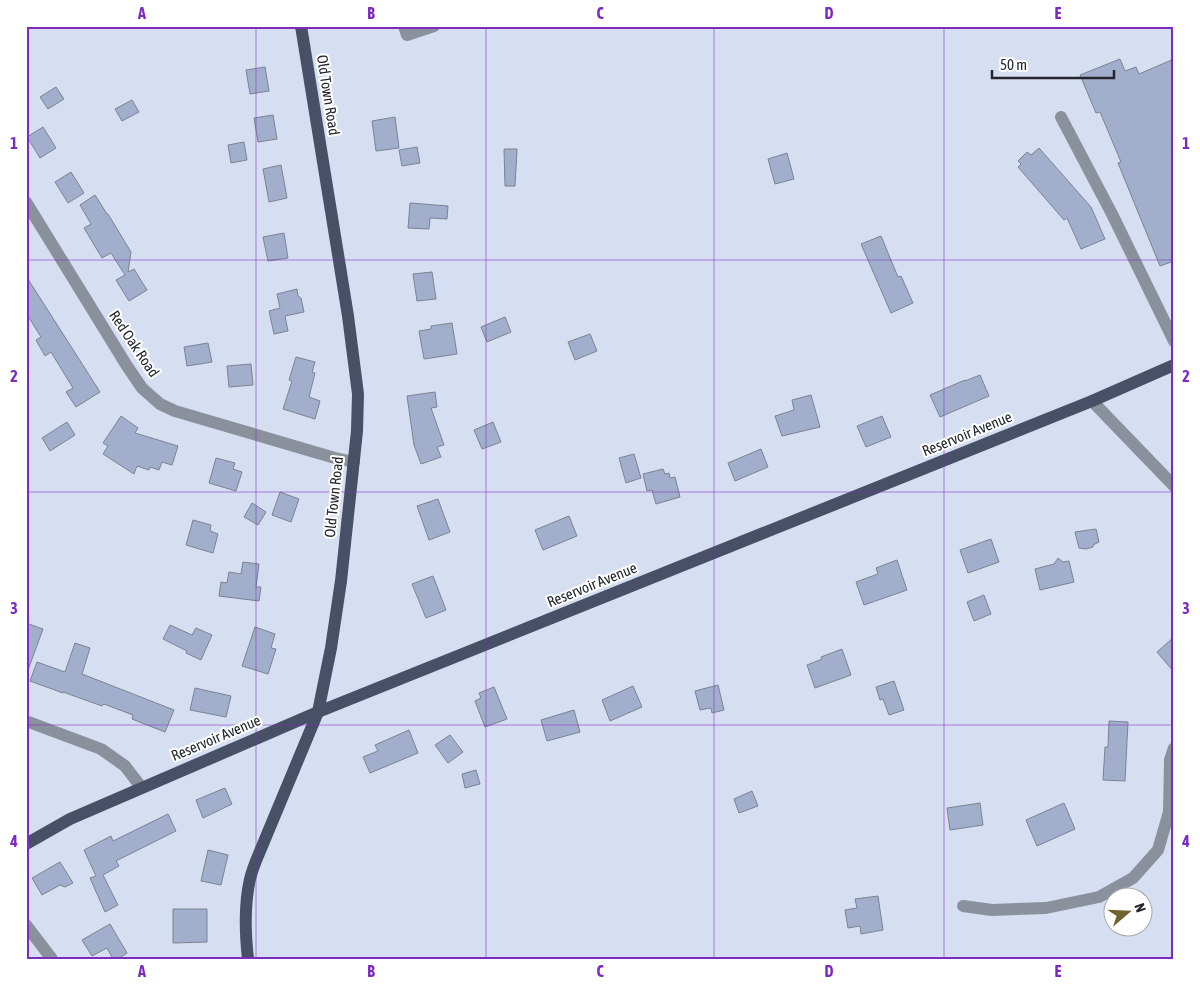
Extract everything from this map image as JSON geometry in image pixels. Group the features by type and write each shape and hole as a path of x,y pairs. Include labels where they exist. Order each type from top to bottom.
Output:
{"main road":[{"name":"Old Town Road","path":"248,959 245,915 250,877 318,712 342,581 356,431 358,394 348,316 300,26"},
{"name":"Reservoir Avenue","path":"26,844 70,819 318,712 1092,401 1174,365"}],"street":[{"path":"404,26 407,35 434,26"},
{"path":"1061,117 1112,214 1174,341"},
{"name":"Red Oak Road","path":"26,202 127,366 142,388 160,404 175,411 354,462"},
{"path":"1092,401 1174,486"},
{"path":"26,721 102,749 125,766 141,787"},
{"path":"963,906 992,910 1046,908 1099,898 1133,878 1158,850 1169,812 1170,760 1174,748"},
{"path":"26,925 52,959"}],"building":[{"path":"1120,59 1125,71 1136,67 1139,74 1174,59 1174,261 1160,266 1118,163 1121,162 1100,112 1096,113 1080,75"},
{"path":"265,67 269,91 250,94 246,70"},
{"path":"56,87 64,99 48,109 40,97"},
{"path":"132,100 139,112 122,121 115,109"},
{"path":"273,115 277,139 258,142 254,118"},
{"path":"395,117 399,148 376,151 372,121"},
{"path":"43,127 56,148 40,158 27,137"},
{"path":"244,142 247,160 231,163 228,145"},
{"path":"417,147 420,163 402,166 399,150"},
{"path":"1039,148 1091,207 1105,239 1081,249 1067,218 1064,220 1018,167 1021,164 1018,161 1027,152 1031,155"},
{"path":"504,149 517,149 515,186 505,186"},
{"path":"787,153 794,179 775,184 768,159"},
{"path":"281,165 287,198 269,202 263,169"},
{"path":"71,172 84,193 68,203 55,182"},
{"path":"95,195 131,252 128,272 134,269 147,290 129,301 116,280 125,275 111,253 102,258 84,228 91,224 80,205"},
{"path":"410,203 448,206 447,219 430,218 429,229 408,228"},
{"path":"284,233 288,258 268,261 263,237"},
{"path":"881,236 898,277 901,276 913,303 891,313 861,244"},
{"path":"432,272 436,299 417,301 413,274"},
{"path":"26,276 100,392 76,407 66,392 73,388 51,352 45,356 36,340 41,337 26,313"},
{"path":"297,289 304,312 285,316 288,331 274,334 269,311 280,308 277,294"},
{"path":"505,317 511,332 487,342 481,327"},
{"path":"452,323 457,354 424,359 419,331 431,329 431,326"},
{"path":"590,334 597,351 575,360 568,342"},
{"path":"208,343 212,362 187,366 184,347"},
{"path":"296,357 315,362 312,372 315,373 309,397 320,401 315,419 283,409 292,381 289,380"},
{"path":"251,364 253,385 229,387 227,366"},
{"path":"980,375 989,396 940,417 930,395"},
{"path":"435,392 437,407 431,408 444,445 437,447 441,457 421,464 414,445 407,396"},
{"path":"811,395 820,427 782,436 775,416 794,410 792,400"},
{"path":"121,416 138,428 135,433 178,446 172,465 162,462 159,470 150,467 149,470 137,466 134,474 103,454 108,446 103,443"},
{"path":"882,416 891,437 866,447 857,426"},
{"path":"67,422 75,435 50,451 42,438"},
{"path":"493,422 501,442 482,449 474,430"},
{"path":"761,449 768,467 735,481 728,463"},
{"path":"634,454 641,478 626,483 619,458"},
{"path":"216,458 235,463 233,469 242,472 236,491 209,483"},
{"path":"663,469 665,474 669,473 670,478 675,477 680,497 656,504 652,490 647,491 643,474"},
{"path":"280,492 299,499 291,522 272,515"},
{"path":"438,499 450,532 429,540 417,506"},
{"path":"252,503 266,512 258,525 244,517"},
{"path":"569,516 577,536 543,550 535,530"},
{"path":"193,520 211,525 210,531 218,534 213,553 186,545"},
{"path":"1096,529 1099,542 1093,545 1093,547 1079,548 1075,532"},
{"path":"991,539 999,562 968,573 960,550"},
{"path":"1058,558 1063,562 1069,561 1074,582 1040,590 1035,569 1054,564"},
{"path":"897,560 907,590 864,605 856,582 878,574 876,568"},
{"path":"243,562 259,564 256,587 261,587 259,601 219,596 221,582 227,583 229,572 241,574"},
{"path":"433,576 446,610 426,618 412,584"},
{"path":"984,595 991,614 974,621 967,602"},
{"path":"26,623 43,629 28,670 26,669"},
{"path":"170,625 192,635 196,628 212,635 201,660 163,639"},
{"path":"255,627 275,634 271,648 276,649 268,674 242,666"},
{"path":"1174,637 1174,672 1157,652"},
{"path":"75,643 90,648 82,674 174,710 165,732 132,719 133,715 104,704 102,706 30,681 37,662 65,672"},
{"path":"842,649 851,675 815,688 807,665"},
{"path":"894,681 904,710 889,715 883,699 880,700 876,687"},
{"path":"718,685 724,710 712,713 711,708 700,710 695,691"},
{"path":"633,686 642,707 610,721 602,700"},
{"path":"494,687 507,719 485,727 475,701 481,698 479,693"},
{"path":"195,688 231,696 226,717 190,710"},
{"path":"574,710 580,732 547,741 541,720"},
{"path":"1109,721 1128,722 1125,781 1103,780 1105,747 1108,747"},
{"path":"409,730 418,753 370,773 363,757 378,751 375,745"},
{"path":"450,735 463,752 448,763 435,745"},
{"path":"476,770 480,784 465,788 462,774"},
{"path":"225,788 232,804 203,818 196,800"},
{"path":"752,791 758,806 739,813 734,799"},
{"path":"980,803 983,825 950,830 947,808"},
{"path":"1064,803 1075,829 1037,846 1026,820"},
{"path":"168,814 176,831 116,861 119,866 103,875 118,905 105,912 90,878 96,876 84,850 111,836 113,841"},
{"path":"208,850 228,855 221,885 201,881"},
{"path":"60,862 73,883 65,887 60,885 42,895 32,878"},
{"path":"878,896 883,930 861,934 860,926 848,928 845,910 857,908 855,899"},
{"path":"173,909 207,909 207,942 173,943"},
{"path":"110,924 127,953 118,959 113,959 107,948 92,956 82,940"}]}
